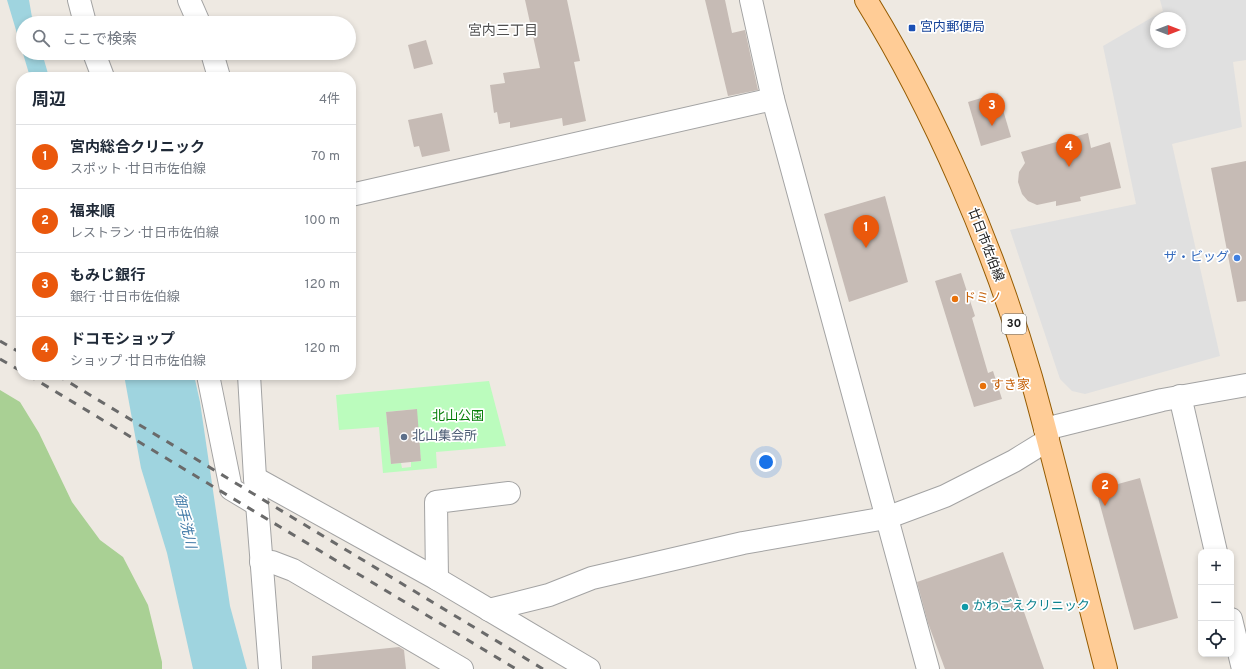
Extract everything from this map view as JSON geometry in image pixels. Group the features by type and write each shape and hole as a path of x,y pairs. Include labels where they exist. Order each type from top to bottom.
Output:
{"main road":[{"name":"廿日市佐伯線","path":"866,0 911,80 946,152 978,226 1006,300 1031,376 1106,669"}],"street":[{"path":"78,0 83,16"},
{"path":"189,0 196,16"},
{"path":"751,0 773,99 928,669"},
{"path":"97,60 101,72"},
{"path":"214,60 218,72"},
{"path":"356,194 773,99"},
{"path":"209,380 231,489 256,504"},
{"path":"249,380 254,478 270,669"},
{"path":"489,610 548,596 592,578 728,546 886,518 945,496 1014,461 1046,435 1180,396 1246,385"},
{"path":"1180,396 1215,549"},
{"path":"254,478 437,579 589,669"},
{"path":"437,579 436,502 509,493"},
{"path":"261,562 272,562 293,570 462,669"},
{"path":"1231,621 1243,669"}],"green space":[{"name":"北山公園","path":"489,381 506,446 436,452 437,468 383,473 379,427 339,430 336,395","holes":["416,409 421,461 411,462 411,467 402,468 401,463 391,464 386,412"]},
{"path":"0,390 20,402 39,433 72,502 100,540 123,557 148,605 162,662 162,669 0,669"}],"shaded area":[{"path":"1160,0 1246,0 1246,60 1233,62 1242,127 1172,144 1220,356 1085,394 1072,391 1060,379 1010,230 1136,204 1103,46 1150,19 1150,48 1186,48 1186,12 1161,12 1163,11"}],"water":[{"path":"7,0 29,0 32,16 16,16 16,30"},
{"path":"25,60 44,60 48,72 29,72"},
{"name":"御手洗川","path":"125,380 195,380 200,402 230,606 247,669 193,669 167,553 141,468"}],"building":[{"path":"525,0 567,0 580,61 574,62 586,121 563,126 562,118 510,128 510,122 499,124 497,112 494,113 490,85 505,83 503,73 540,68"},
{"path":"705,0 725,0 732,33 745,30 758,90 728,96"},
{"path":"426,40 433,64 414,69 408,45"},
{"path":"998,93 1011,137 981,146 968,102"},
{"path":"442,113 450,151 422,157 419,146 414,147 408,120"},
{"path":"1088,133 1091,148 1110,142 1121,188 1080,197 1081,201 1056,206 1056,201 1037,205 1028,201 1022,194 1018,182 1019,172 1025,163 1021,152"},
{"name":"ザ・ビッグ","path":"1246,161 1246,301 1237,302 1211,168"},
{"path":"885,196 908,282 849,302 824,214"},
{"path":"961,273 975,316 972,318 988,373 993,371 1002,399 974,407 935,281"},
{"name":"北山集会所","path":"417,409 421,461 391,464 386,412"},
{"path":"1140,478 1178,618 1134,630 1096,490"},
{"name":"かわごえクリニック","path":"1003,552 1044,669 945,669 928,623 917,582"},
{"path":"399,647 404,650 406,669 312,669 312,656"}],"railway":[{"path":"0,341 16,350"},
{"path":"0,359 16,368"},
{"path":"36,380 516,669"},
{"path":"65,380 543,669"}],"place":[{"name":"宮内郵便局","path":"912,28"},
{"name":"もみじ銀行","path":"992,126"},
{"name":"ドコモショップ","path":"1069,167"},
{"name":"宮内総合クリニック","path":"866,248"},
{"name":"ザ・ビッグ","path":"1237,258"},
{"name":"ドミノ","path":"955,299"},
{"name":"すき家","path":"983,386"},
{"name":"北山集会所","path":"404,437"},
{"name":"福来順","path":"1105,506"},
{"name":"かわごえクリニック","path":"965,607"}],"district":[{"name":"宮内三丁目","path":"503,31"}]}
